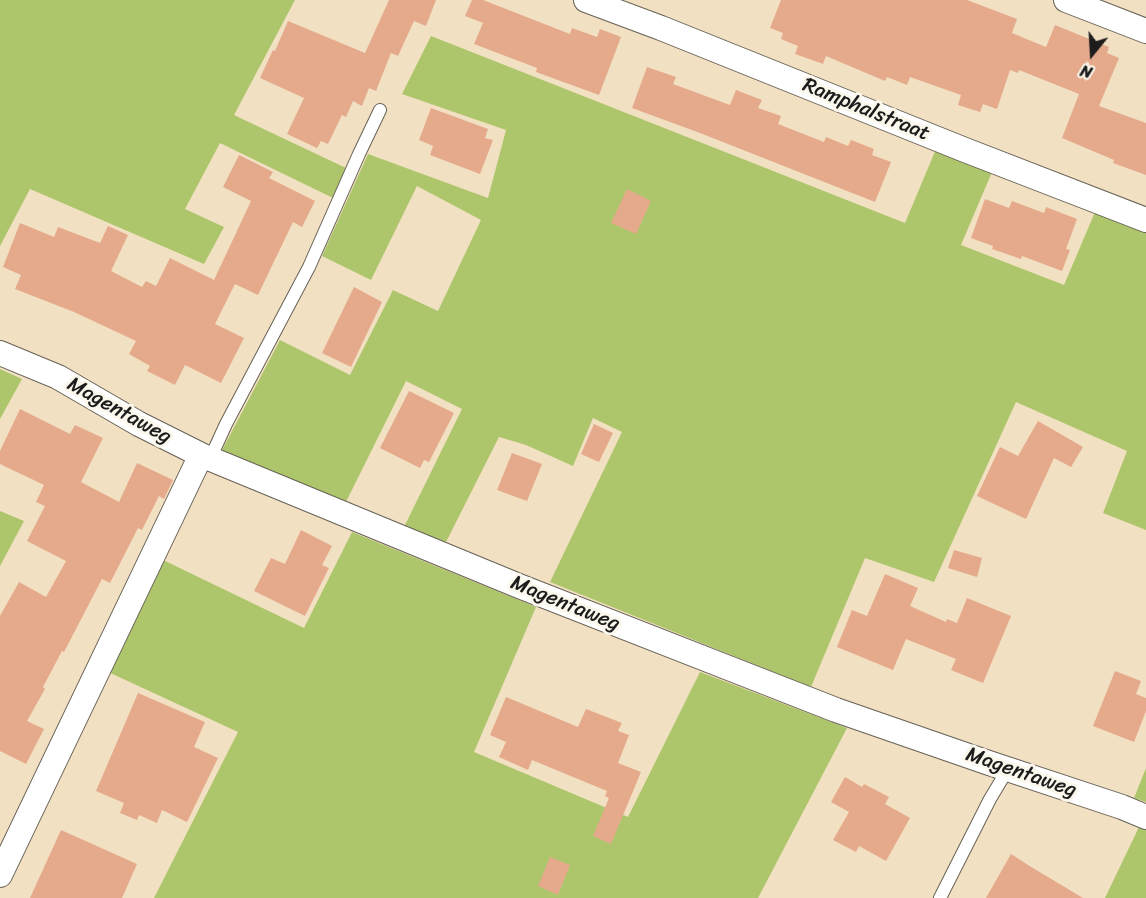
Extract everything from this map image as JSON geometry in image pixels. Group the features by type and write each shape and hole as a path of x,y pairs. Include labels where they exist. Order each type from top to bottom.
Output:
{"street":[{"name":"Ramphalstraat","path":"586,0 1146,220"},
{"path":"1066,0 1146,32"},
{"name":"Magentaweg","path":"0,353 58,377 139,424 206,457 519,586 836,710 1146,817"},
{"path":"0,875 206,457"}],"lane":[{"path":"206,457 226,424 309,267 380,110"},
{"path":"940,898 990,799 1008,769"}],"green space":[{"path":"0,0 295,0 234,115 346,168 333,198 220,143 185,209 224,227 204,264 30,189 0,246"},
{"path":"431,36 905,223 936,149 992,172 961,245 1064,285 1095,212 1146,232 1146,530 1103,513 1127,451 1016,402 934,582 865,558 811,687 550,582 622,432 593,418 573,466 526,445 499,437 446,542 404,527 462,409 406,381 345,504 220,454 280,340 350,375 393,290 438,311 481,220 417,186 371,280 322,256 368,154 488,198 506,130 402,94"},
{"path":"0,369 22,379 0,419"},
{"path":"0,511 24,521 0,566"},
{"path":"352,532 536,607 474,752 628,817 700,672 847,728 758,898 154,898 238,732 106,671 161,559 304,628"},
{"path":"1146,768 1146,802 1134,798"},
{"path":"1139,827 1146,830 1146,898 1105,898"}],"building":[{"path":"389,0 436,0 426,26 414,21 398,56 391,53 376,91 369,88 362,106 353,101 346,117 342,115 328,144 321,141 317,148 287,134 304,98 260,78 288,21 365,53"},
{"path":"472,0 483,0 570,34 572,28 597,37 600,29 621,37 599,95 536,72 537,68 474,44 483,23 465,16"},
{"path":"781,0 967,0 1017,19 1012,33 1046,47 1055,25 1109,47 1107,53 1119,58 1099,106 1146,123 1146,175 1113,163 1114,160 1062,138 1079,94 1019,70 1018,73 1010,70 997,109 983,104 980,112 958,105 961,95 910,77 907,85 887,77 885,81 826,56 823,64 795,54 798,46 781,39 783,33 770,28"},
{"path":"647,67 676,77 673,84 730,105 736,90 762,100 758,108 781,116 778,124 824,142 826,137 848,146 851,140 874,149 872,155 891,162 875,202 632,108"},
{"path":"431,108 488,129 485,138 493,140 480,174 430,155 433,146 419,140"},
{"path":"239,155 273,172 269,178 315,201 302,227 293,222 258,295 235,284 215,324 244,338 221,383 185,365 175,385 147,371 150,366 129,354 136,341 74,312 15,289 21,275 3,267 20,223 54,237 58,227 100,243 108,226 128,235 111,271 142,287 146,281 156,286 170,258 214,280 251,201 223,187"},
{"path":"627,189 651,201 636,234 611,223"},
{"path":"985,199 1009,208 1012,201 1044,213 1046,207 1077,219 1066,249 1070,250 1062,271 1022,256 1021,259 992,249 993,246 971,238"},
{"path":"354,287 382,302 351,367 322,353"},
{"path":"409,391 454,413 429,462 424,460 420,468 380,448"},
{"path":"20,409 70,434 75,425 103,438 81,482 119,502 137,463 173,480 164,499 159,496 142,530 138,528 110,583 102,579 43,687 45,689 27,721 44,729 26,764 0,751 0,616 19,582 46,597 66,561 27,541 45,506 36,502 44,485 0,464 0,451"},
{"path":"1038,421 1083,447 1071,467 1054,458 1026,519 977,496 1000,447 1018,456"},
{"path":"594,424 613,433 599,462 581,454"},
{"path":"512,453 542,464 527,501 497,490"},
{"path":"301,530 332,546 322,565 329,568 305,616 254,591 271,558 285,564"},
{"path":"954,550 982,558 977,577 948,568"},
{"path":"885,574 918,588 910,606 946,622 947,619 957,623 967,598 1011,616 983,683 951,670 956,659 906,639 893,670 837,647 852,610 867,616"},
{"path":"1115,671 1141,681 1136,694 1146,698 1146,711 1134,742 1093,726"},
{"path":"138,693 205,722 194,747 218,758 187,822 162,810 157,823 139,815 137,820 120,813 124,803 96,791"},
{"path":"506,697 578,727 586,709 622,723 618,731 629,735 618,763 641,772 611,844 593,836 609,798 605,796 607,791 532,760 528,770 499,757 506,742 490,735"},
{"path":"845,777 862,787 864,784 889,797 885,804 910,818 886,861 859,846 856,852 833,840 849,812 831,802"},
{"path":"61,830 137,864 122,898 30,898"},
{"path":"1011,854 1028,865 1083,898 986,898"},
{"path":"550,857 570,865 558,895 538,886"}]}
